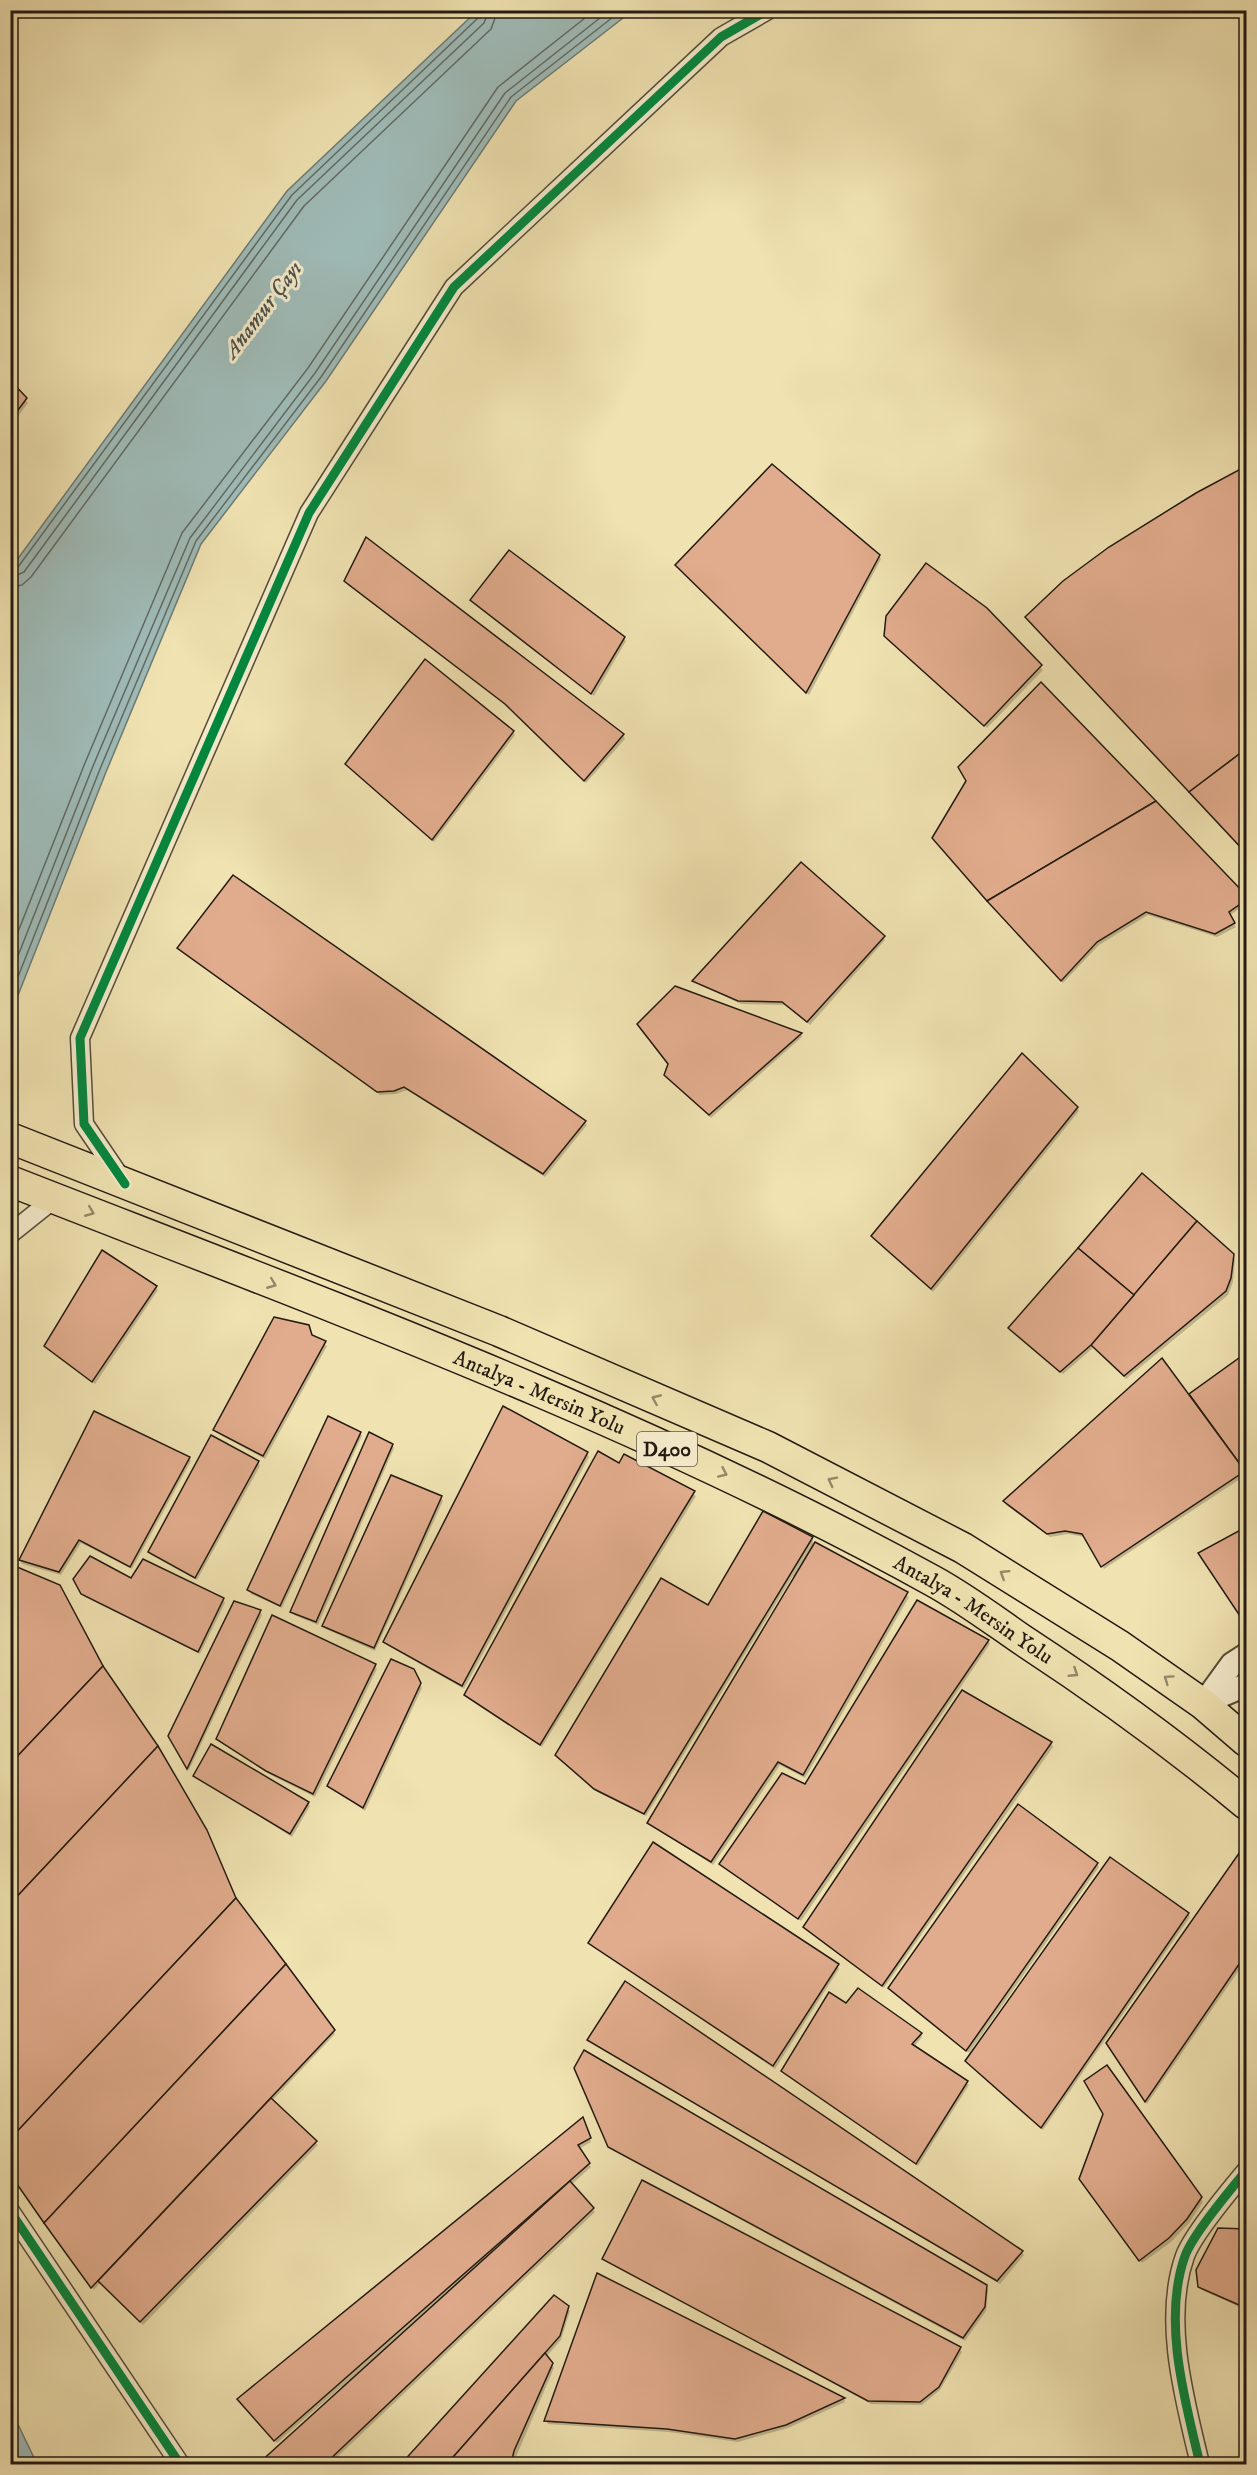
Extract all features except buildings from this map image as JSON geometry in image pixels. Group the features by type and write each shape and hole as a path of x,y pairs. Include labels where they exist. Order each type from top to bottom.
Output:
{"highway":[{"name":"Antalya - Mersin Yolu","path":"10,1138 499,1331 768,1447 963,1548 1120,1646 1203,1704 1246,1741"},
{"name":"Antalya - Mersin Yolu","path":"34,1190 480,1367 747,1484 937,1583 1095,1688 1174,1744 1246,1804"},
{"path":"1174,1744 1203,1704"}],"street":[{"path":"125,1184 84,1124 80,1038 309,513 454,287 721,37 768,10"},
{"path":"10,1234 34,1190"},
{"path":"1203,1704 1233,1664 1246,1655"},
{"path":"1203,1704 1246,1685"},
{"path":"1200,2464 1182,2384 1174,2303 1185,2255 1222,2200 1246,2171"},
{"path":"10,2211 180,2464"}],"water":[{"name":"Anamur Çayı","path":"478,10 632,11 516,101 326,381 201,544 106,772 11,1013 11,568 287,191"},
{"path":"11,2410 37,2464 11,2464"}],"cycle path":[{"path":"125,1184 84,1124 80,1038 309,513 454,287 721,37 768,10"},
{"path":"1200,2464 1178,2360 1176,2333 1178,2281 1189,2247 1212,2212 1246,2171"},
{"path":"10,2211 180,2464"}]}
